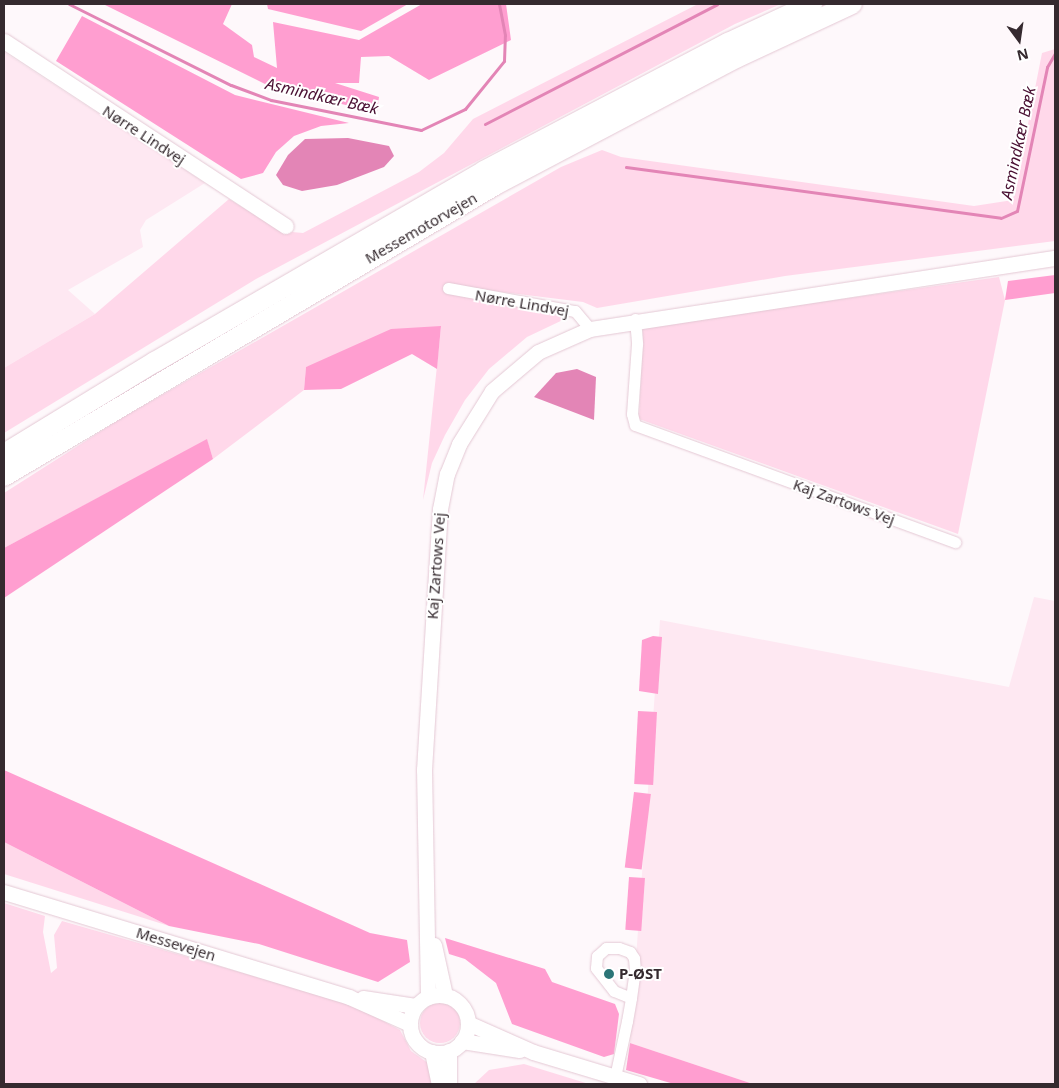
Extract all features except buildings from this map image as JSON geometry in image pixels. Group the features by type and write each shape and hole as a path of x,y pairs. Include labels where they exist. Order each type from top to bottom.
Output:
{"highway":[{"name":"Messemotorvejen","path":"4,454 155,362 484,171 728,43 812,4"},
{"name":"Messemotorvejen","path":"4,476 495,185 736,58 852,4"}],"street":[{"name":"Nørre Lindvej","path":"4,42 286,226"},
{"name":"Kaj Zartows Vej","path":"428,997 428,917 423,849 424,770 440,604 443,492 450,467 471,420 492,391 538,352 590,329 635,319 1055,258"},
{"name":"Nørre Lindvej","path":"448,288 575,312 590,329"},
{"name":"Kaj Zartows Vej","path":"635,319 637,344 632,414 635,424 955,542"},
{"name":"Messevejen","path":"4,892 349,997 410,1024"},
{"name":"Kaj Zartows Vej","path":"428,917 445,995"},
{"path":"615,1077 631,998 634,958 630,952 619,948 606,948 597,956 596,968 614,991 631,998"},
{"path":"445,995 462,1006 468,1023 462,1041 450,1051 432,1052 417,1043 410,1024 415,1006 428,997 445,995"},
{"name":"Messevejen","path":"349,997 415,1006"},
{"path":"468,1023 533,1052 639,1084"},
{"path":"462,1041 533,1052"},
{"path":"449,1084 450,1051"},
{"path":"432,1052 439,1084"}],"shaded area":[{"path":"103,4 232,4 223,24 252,45 254,57 277,68 273,22 359,40 422,4 506,4 511,40 429,80 389,56 361,57 359,83 335,83 379,97 377,112 275,89"},
{"path":"267,4 408,4 361,31 268,9"},
{"path":"698,4 781,4 735,24 256,279 4,433 4,368 95,314 229,199 281,231 303,233 419,172 444,153 473,119"},
{"path":"82,16 235,95 349,123 321,126 294,136 276,152 263,173 241,179 56,61"},
{"path":"1055,49 1055,241 785,276 597,308 583,302 447,285 443,290 567,318 527,337 489,369 465,400 445,435 432,463 423,500 441,327 306,367 304,390 213,459 207,440 4,548 4,493 120,419 561,167 602,150 621,157 974,206 1013,200 1042,53"},
{"path":"4,52 205,183 146,220 140,230 143,247 68,290 95,314 4,368"},
{"path":"348,138 389,146 394,156 384,167 337,185 302,191 283,185 276,175 288,155 305,139"},
{"path":"1055,275 1055,293 1005,300 1008,281"},
{"path":"999,277 1005,300 958,534 639,419 643,327"},
{"path":"441,326 437,369 412,354 341,389 304,390 306,367 391,329"},
{"path":"577,369 596,377 594,420 534,397 556,373"},
{"path":"207,439 213,459 4,598 4,548"},
{"path":"1034,597 1055,601 1055,1084 753,1084 630,1043 660,620 1009,687"},
{"path":"653,636 662,637 658,694 639,691 642,640"},
{"path":"638,711 657,712 653,785 634,784"},
{"path":"4,770 370,933 407,940 410,962 378,982 259,944 169,926 4,842"},
{"path":"634,792 651,794 642,870 625,867"},
{"path":"4,842 169,926 4,874"},
{"path":"629,877 645,878 641,931 625,930"},
{"path":"4,903 45,916 43,932 51,973 57,968 54,935 62,921 351,1004 400,1030 411,1051 428,1063 434,1084 4,1084"},
{"path":"445,938 545,969 552,982 615,1004 619,1014 614,1054 604,1057 512,1024 496,983 465,959 449,954"},
{"path":"436,1003 444,1003 451,1006 457,1012 460,1023 457,1034 451,1040 444,1043 436,1043 429,1040 423,1034 420,1027 420,1019 423,1012 429,1006"},
{"path":"630,1043 753,1084 674,1084 626,1070"},
{"path":"524,1064 589,1084 474,1084 489,1070"}],"waterway":[{"name":"Asmindkær Bæk","path":"69,4 231,85 271,100 421,130 465,109 504,61 505,35 499,4"},
{"path":"485,124 717,4"},
{"path":"626,167 1001,218 1017,211 1047,67 1055,53"}],"place":[{"name":"P-ØST","path":"609,974"}]}
